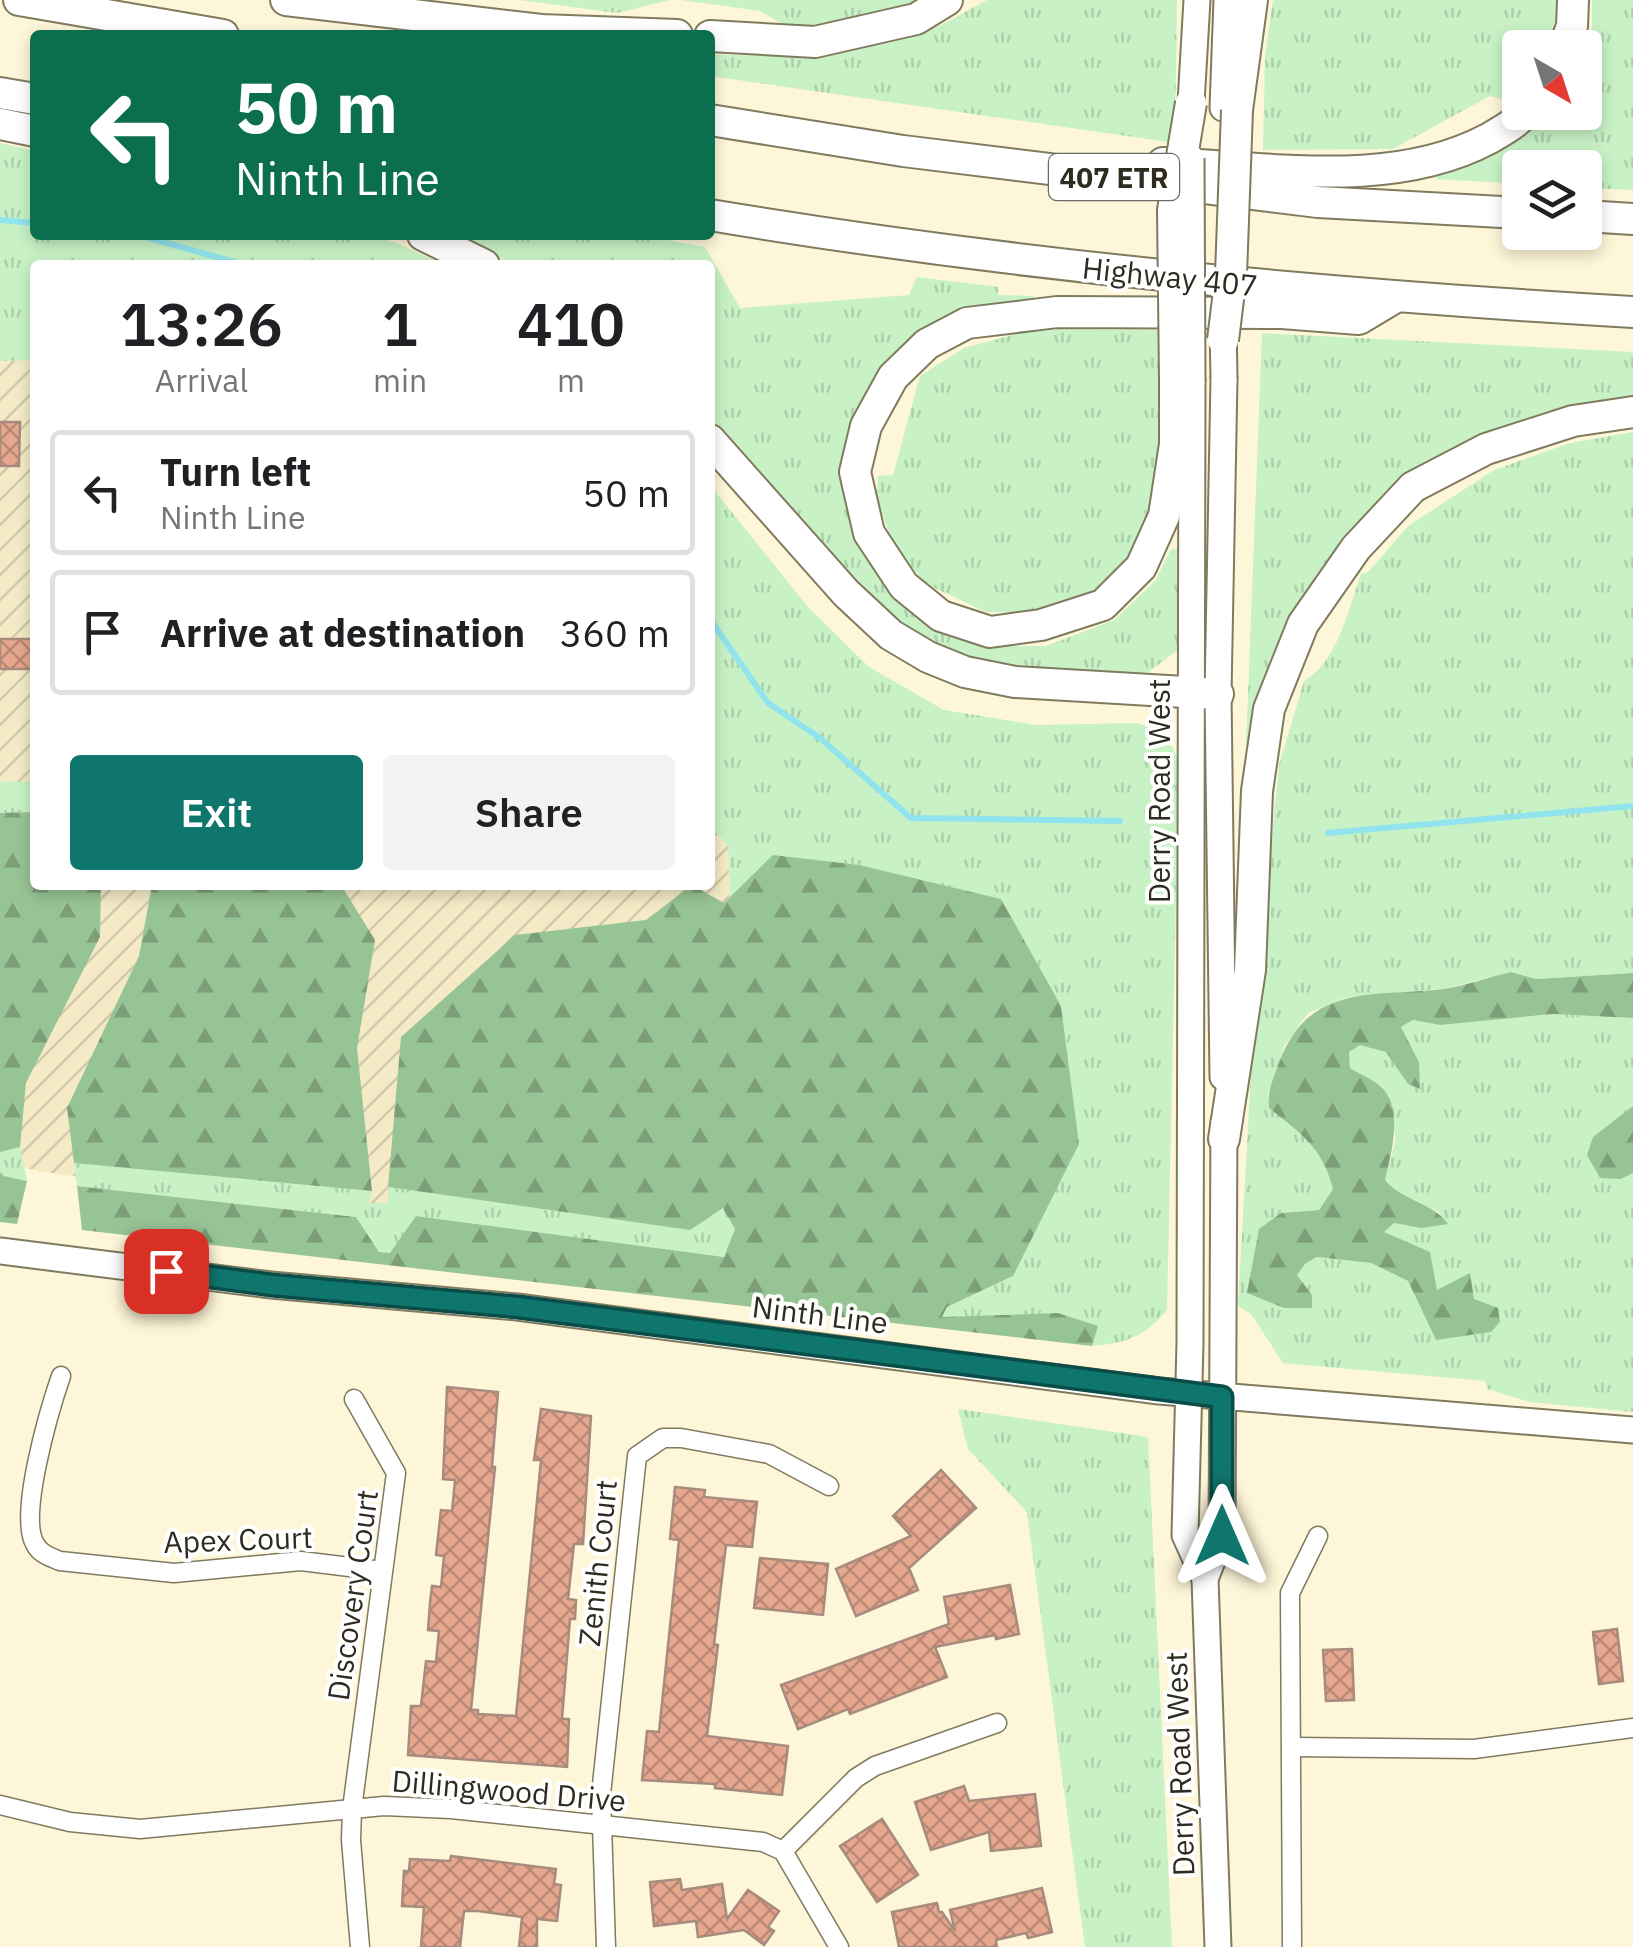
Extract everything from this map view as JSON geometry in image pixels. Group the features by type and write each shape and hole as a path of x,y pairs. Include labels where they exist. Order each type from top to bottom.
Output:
{"highway":[{"path":"20,0 194,30"},
{"path":"286,0 541,30"},
{"path":"715,36 815,42 916,19 947,0"},
{"path":"1223,340 1231,275 1230,109 1252,0"},
{"path":"1571,30 1572,0"},
{"path":"0,93 30,98"},
{"path":"1191,103 1173,210 1184,380 1164,516 1141,567 1103,606 1041,625 990,632 941,616 904,586 869,532 855,472 866,426 893,378 927,344 967,323 1057,312 1282,313 1360,319 1394,298"},
{"name":"407 ETR","path":"715,121 903,151 1318,202 1502,212"},
{"path":"0,124 30,131"},
{"path":"903,151 1359,172 1410,167 1457,155 1503,130"},
{"name":"Highway 407","path":"715,215 876,242 1170,278 1394,298 1633,312"},
{"path":"1602,217 1633,219"},
{"path":"432,240 474,260"},
{"path":"1224,1140 1250,970 1257,791 1269,709 1303,624 1356,548 1413,487 1486,449 1573,421 1633,412"},
{"path":"715,446 846,594 891,635 928,657 965,672 1015,682 1204,694"}],"main road":[{"path":"1191,103 1197,0"},
{"path":"1227,0 1230,109"},
{"name":"Derry Road West","path":"1218,1947 1205,1579 1185,1535 1204,694 1224,379 1223,340"},
{"name":"Derry Road West","path":"1184,380 1204,694 1224,1140 1222,1536 1205,1579"},
{"name":"Ninth Line","path":"0,1251 272,1285 518,1307 1189,1394 1633,1430"}],"street":[{"name":"Apex Court","path":"61,1376 40,1441 30,1530 35,1546 46,1556 60,1561 174,1572 302,1561 382,1572"},
{"name":"Discovery Court","path":"354,1400 396,1473 352,1808 360,1947"},
{"name":"Zenith Court","path":"602,1824 601,1794 637,1456 663,1438 681,1438 769,1454 829,1486"},
{"path":"1292,1947 1290,1593 1318,1536"},
{"path":"839,1947 783,1851 835,1798 876,1766 997,1724"},
{"path":"1293,1747 1474,1749 1633,1728"},
{"name":"Dillingwood Drive","path":"0,1805 70,1822 140,1829 352,1808 451,1808 763,1842 783,1851"},
{"path":"602,1824 606,1947"}],"shaded area":[{"path":"30,360 30,890 715,890 715,831 728,846 739,1250 64,1175 0,1164 0,361"}],"green space":[{"path":"519,0 669,0 617,13"},
{"path":"681,0 930,0 867,20 792,30 760,11"},
{"path":"987,0 1177,0 1175,143 715,77 715,54 794,55 851,50 932,29"},
{"path":"1273,0 1556,0 1554,30 1502,30 1502,99 1490,96 1393,149 1263,150 1265,56"},
{"path":"1592,0 1633,0 1633,190 1602,189 1602,150 1502,150 1502,183 1436,179 1440,171 1483,156 1526,130 1602,130 1602,30 1592,30"},
{"path":"0,143 30,150 30,240 386,240 433,260 30,260 30,360 0,361"},
{"path":"466,240 667,240 705,247 712,260 505,260"},
{"path":"715,264 740,308 909,295 917,277 999,287 998,295 1034,296 1035,300 967,313 882,374 849,510 865,555 891,594 932,627 986,646 1046,646 1114,620 1155,581 1171,549 1183,549 1182,647 1146,674 1016,674 944,653 893,623 850,585 715,425"},
{"path":"1035,329 1171,330 1168,457 1146,535 1108,584 1038,613 986,612 926,584 894,546 877,500 878,476 893,475 920,376 964,348"},
{"path":"1262,333 1633,352 1633,397 1576,405 1481,438 1345,539 1253,748 1246,747"},
{"path":"1633,432 1633,973 1536,979 1511,972 1448,988 1344,998 1308,1013 1285,1045 1268,1095 1269,1108 1316,1152 1333,1189 1319,1210 1281,1213 1260,1229 1312,1295 1297,1275 1317,1257 1371,1263 1408,1281 1436,1340 1437,1291 1384,1232 1394,1223 1421,1228 1441,1213 1393,1190 1385,1180 1396,1138 1382,1087 1350,1068 1349,1052 1360,1044 1386,1052 1408,1083 1419,1089 1419,1062 1401,1027 1413,1020 1440,1025 1553,1014 1633,1018 1633,1106 1593,1137 1621,1179 1633,1173 1633,1412 1529,1402 1487,1389 1485,1381 1283,1363 1251,1314 1238,1306 1254,1018 1279,765 1304,681 1334,648 1361,574 1368,572 1408,526 1494,470 1570,443"},
{"path":"715,491 808,607 869,667 944,710 1036,725 1138,723 1166,735 1179,761 1167,1310 1150,1327 1134,1337 1092,1346 1097,1326 1058,1313 941,1318 947,1307 1013,1276 774,855 730,898 728,846 715,831"},
{"path":"30,781 30,812 0,813 0,782"},
{"path":"30,812 30,890 101,890 100,937 26,1083 20,1147 0,1152 0,813"},
{"path":"773,855 859,865 1001,899 1061,1006 1079,1144 1013,1276 947,1307 942,1317 1058,1313 1098,1326 1092,1346 82,1230 77,1186 356,1217 379,1252 390,1253 416,1216 724,1257 735,1229 723,1208 690,1230 388,1187 401,1037 515,935 646,920 685,890 701,890 724,903"},
{"path":"151,890 344,890 375,940 357,1048 372,1191 74,1163 67,1108 139,956"},
{"path":"1511,972 1536,979 1633,973 1633,1018 1553,1014 1440,1025 1413,1020 1401,1027 1419,1062 1420,1089 1408,1084 1386,1052 1360,1045 1349,1052 1350,1068 1379,1085 1392,1105 1394,1131 1385,1180 1448,1224 1421,1228 1394,1223 1384,1232 1430,1252 1437,1290 1470,1273 1474,1299 1498,1308 1500,1322 1491,1332 1436,1340 1408,1281 1371,1263 1317,1257 1305,1264 1297,1275 1312,1295 1312,1308 1284,1308 1247,1293 1259,1229 1281,1213 1319,1210 1333,1189 1316,1152 1269,1108 1273,1080 1291,1037 1307,1019 1345,999 1452,988"},
{"path":"1633,1106 1633,1173 1621,1179 1600,1178 1587,1155 1593,1137"},
{"path":"20,1147 27,1181 0,1172 0,1152"},
{"path":"74,1163 372,1191 369,1203 388,1203 388,1187 690,1230 724,1208 735,1229 724,1257 417,1216 391,1253 379,1252 356,1217 77,1186"},
{"path":"0,1172 27,1181 17,1224 0,1222"},
{"path":"958,1409 1148,1437 1172,1947 1085,1947 1027,1512 968,1449"}],"building":[{"path":"0,422 20,422 19,466 0,466"},
{"path":"0,639 30,639 30,669 0,669"},
{"path":"447,1387 498,1392 495,1467 471,1710 478,1710 478,1714 516,1716 541,1460 534,1460 541,1409 591,1416 583,1544 574,1544 568,1599 576,1600 575,1619 570,1619 562,1719 569,1719 567,1767 408,1755 411,1706 421,1706 426,1661 436,1662 439,1631 428,1630 430,1603 432,1586 441,1587 444,1556 436,1555 441,1510 452,1511 455,1480 443,1479"},
{"path":"941,1470 976,1508 909,1568 918,1590 856,1616 836,1569 911,1536 893,1516"},
{"path":"675,1487 705,1490 704,1497 757,1502 752,1547 726,1545 707,1736 788,1746 782,1795 715,1788 715,1784 642,1780 647,1731 659,1732 679,1540 670,1539"},
{"path":"760,1558 828,1564 823,1615 754,1608"},
{"path":"1010,1585 1019,1634 935,1647 947,1677 798,1729 781,1685 949,1624 944,1597"},
{"path":"1617,1629 1623,1681 1599,1684 1593,1632"},
{"path":"1352,1649 1354,1700 1326,1701 1323,1650"},
{"path":"964,1786 969,1801 1035,1794 1041,1846 991,1851 989,1832 931,1850 915,1802"},
{"path":"882,1819 918,1875 877,1902 840,1846"},
{"path":"451,1856 556,1869 554,1884 561,1885 557,1921 537,1919 537,1947 519,1947 522,1917 464,1911 460,1947 421,1947 424,1907 402,1906 404,1871 409,1871 410,1859 450,1861"},
{"path":"680,1879 682,1890 722,1884 727,1919 748,1890 779,1911 768,1927 774,1931 764,1945 744,1930 698,1937 696,1921 654,1926 650,1882"},
{"path":"1042,1888 1052,1932 996,1940 997,1947 899,1947 892,1912 937,1903 939,1912 955,1931 950,1910"}],"waterway":[{"path":"0,220 30,223"},
{"path":"156,240 227,260"},
{"path":"715,626 768,703 820,738 911,818 1120,821"},
{"path":"1328,833 1633,806"}],"route":[{"path":"166,1271 272,1285 518,1307 1222,1397 1222,1536"}]}
